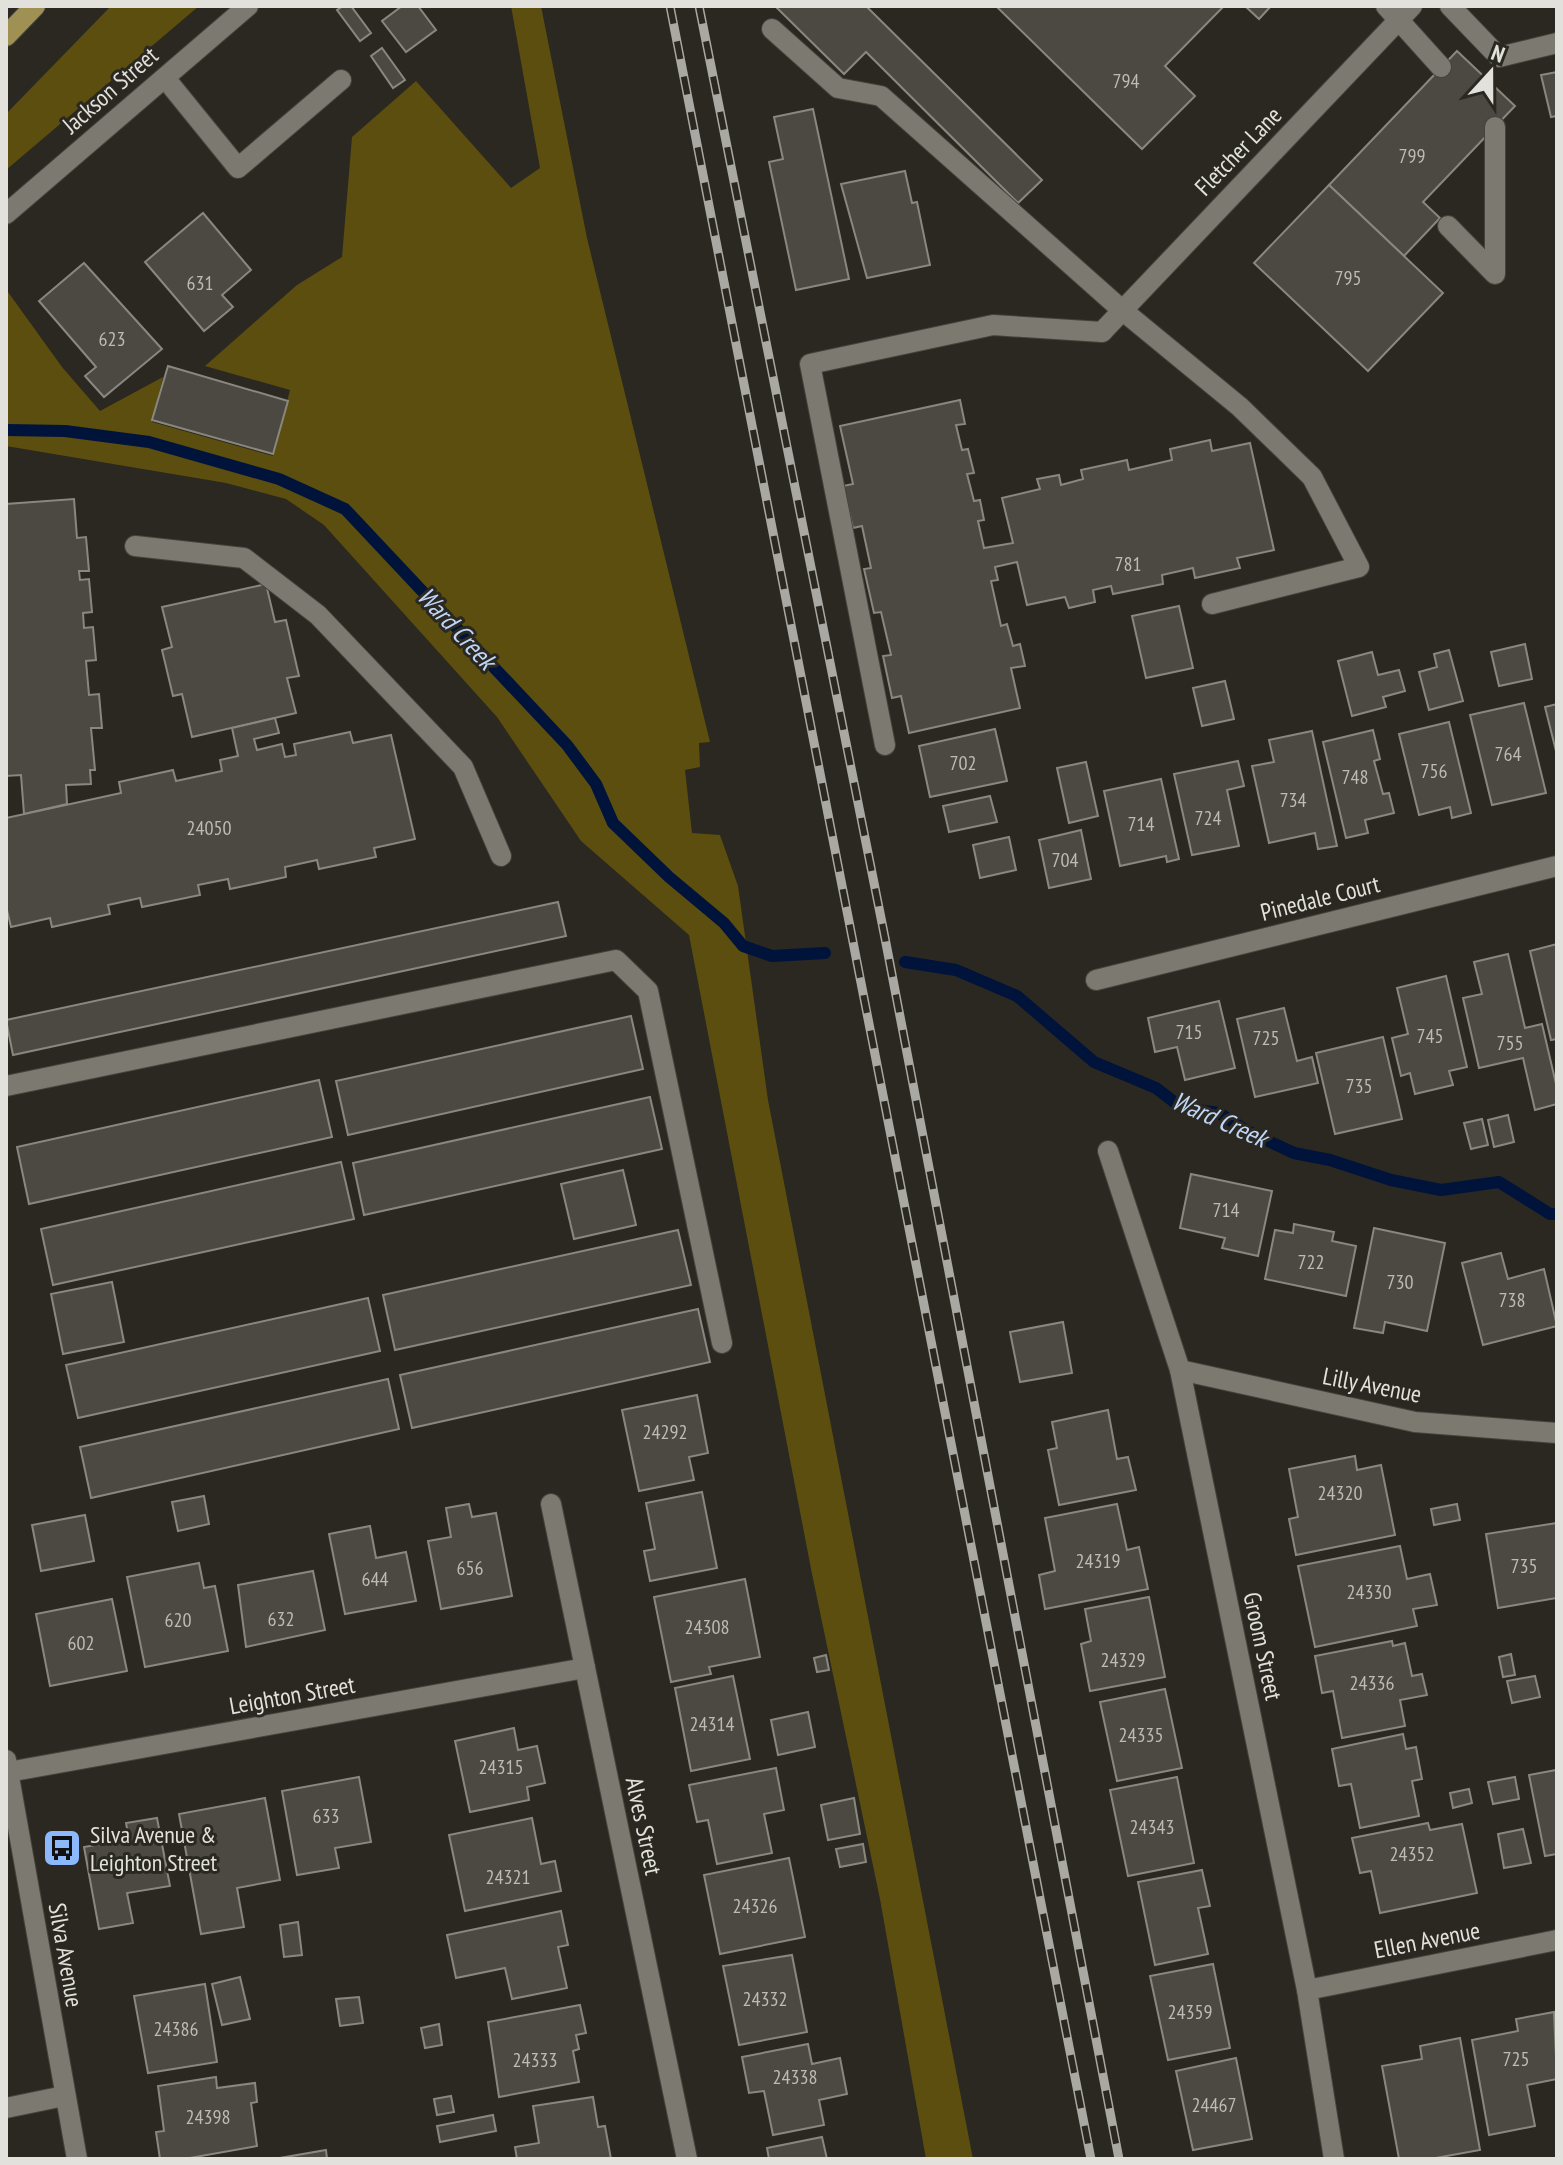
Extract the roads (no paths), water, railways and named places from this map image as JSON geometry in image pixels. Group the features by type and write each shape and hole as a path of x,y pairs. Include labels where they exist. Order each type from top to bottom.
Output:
{"main road":[{"path":"6,36 35,6"}],"street":[{"name":"Jackson Street","path":"6,214 248,6"},
{"path":"1450,6 1499,57 1557,43"},
{"path":"1400,10 1441,67"},
{"name":"Fletcher Lane","path":"885,745 810,364 993,325 1102,332 1400,10"},
{"path":"772,29 838,88 881,96 1122,310 1240,407 1312,477 1359,567 1212,604"},
{"path":"165,78 238,168 341,80"},
{"path":"1448,226 1495,274 1495,127"},
{"path":"135,546 244,558 318,615 463,767 501,856"},
{"name":"Pinedale Court","path":"1096,980 1557,866"},
{"path":"6,1086 616,960 648,991 722,1343"},
{"name":"Groom Street","path":"1108,1151 1180,1370 1307,1990 1334,2159"},
{"name":"Lilly Avenue","path":"1180,1370 1415,1422 1557,1433"},
{"name":"Alves Street","path":"551,1504 687,2159"},
{"name":"Leighton Street","path":"7,1766 585,1668"},
{"name":"Silva Avenue","path":"7,1766 9,1797 77,2159"},
{"name":"Ellen Avenue","path":"1307,1990 1557,1940"},
{"path":"6,2108 64,2096"}],"waterway":[{"name":"Ward Creek","path":"6,430 65,431 149,442 279,479 345,509 567,745 596,784 613,823 669,877 724,923 743,946 772,956 825,953"},
{"name":"Ward Creek","path":"905,962 956,970 1017,996 1094,1062 1156,1088 1182,1108 1219,1113 1247,1131 1294,1153 1330,1160 1391,1180 1441,1190 1499,1182 1550,1214 1557,1214"}],"railway":[{"path":"670,6 1091,2159"},
{"path":"699,6 885,938 1119,2159"}],"place":[{"name":"Silva Avenue & Leighton Street","path":"62,1848"}]}
